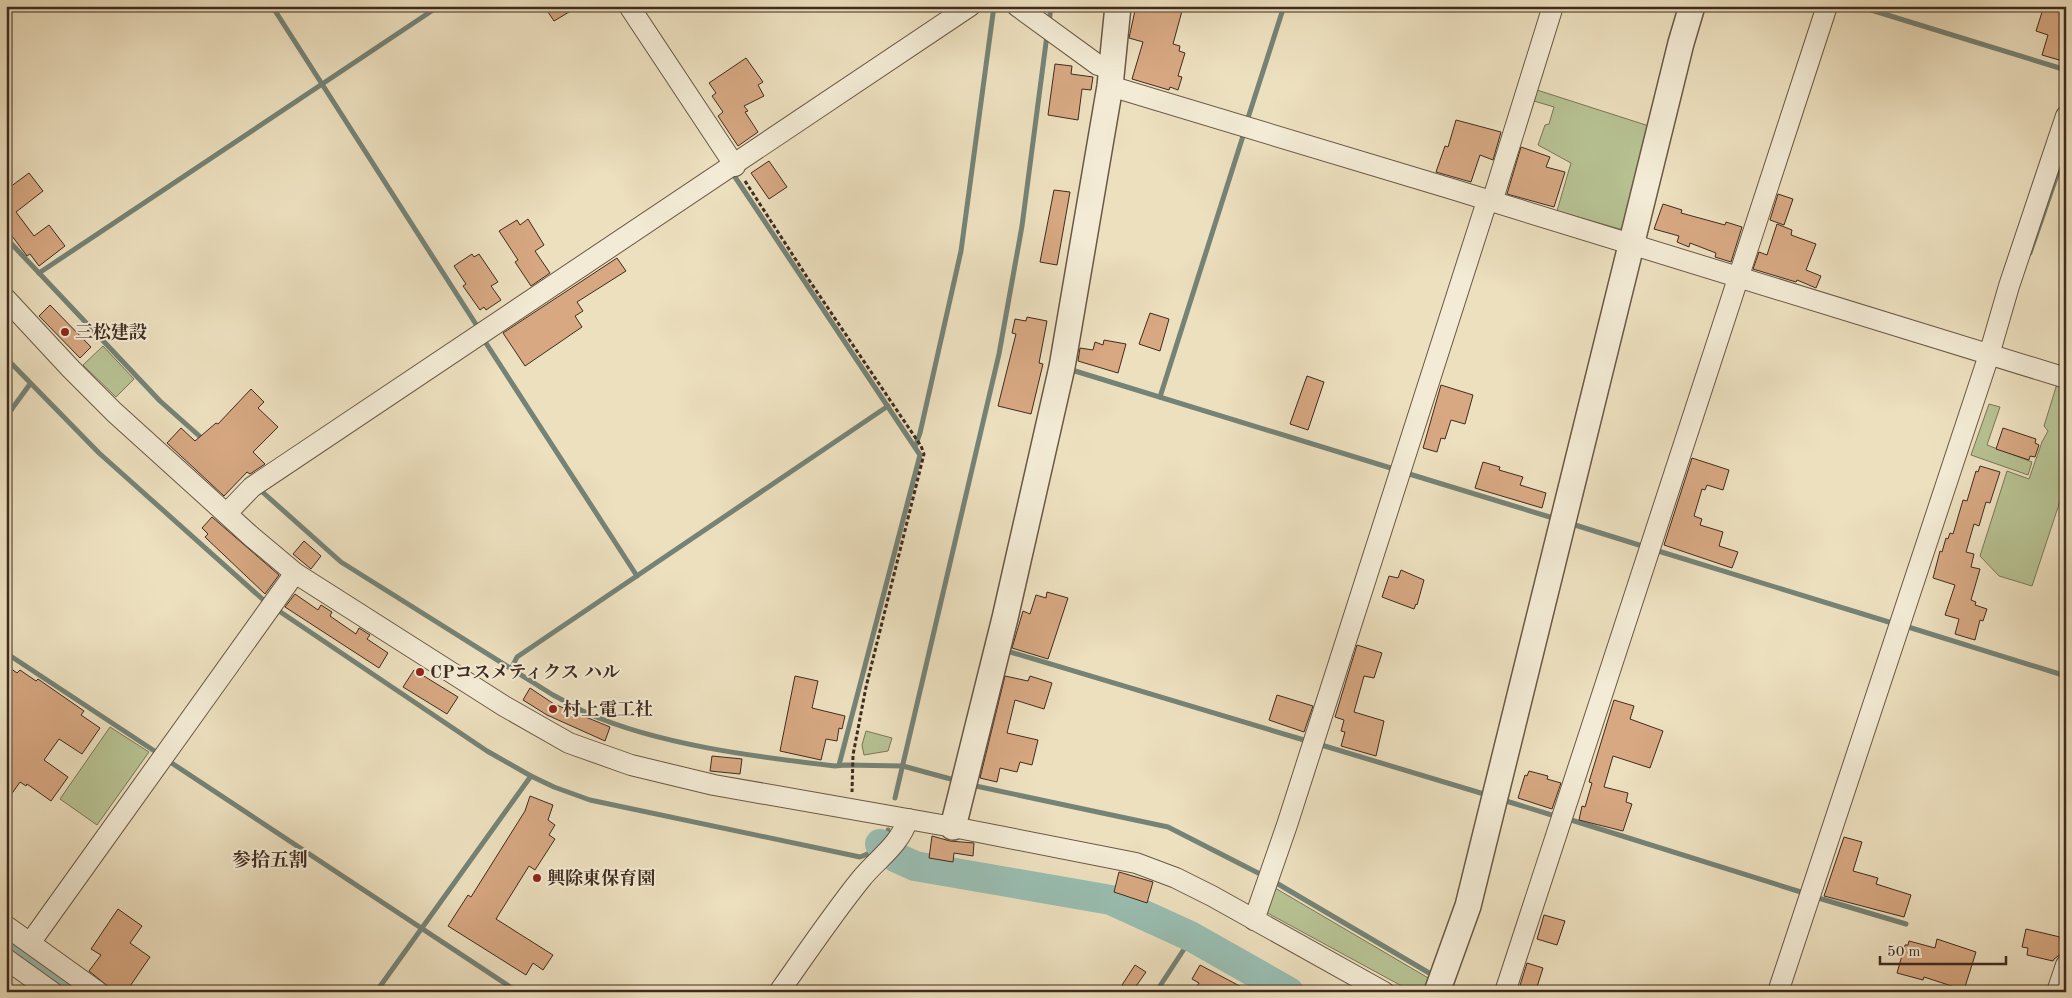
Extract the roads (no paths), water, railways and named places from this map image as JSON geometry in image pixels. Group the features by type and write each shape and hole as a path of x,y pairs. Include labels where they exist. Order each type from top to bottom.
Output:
{"street":[{"path":"628,6 731,168"},
{"path":"1017,6 1111,77 1489,201 2066,378"},
{"path":"954,827 1062,367 1111,77 1118,6"},
{"path":"1254,920 1267,878 1287,826 1553,6"},
{"path":"1440,984 1468,906 1681,43 1692,6"},
{"path":"1505,992 1827,6"},
{"path":"227,513 256,485 481,332 731,168 969,7"},
{"path":"1778,992 2066,116"},
{"path":"6,299 114,412 227,513 252,538 295,573 504,706 569,743 631,764 686,778 849,807 1136,863 1176,878 1384,992"},
{"path":"30,943 295,573"},
{"path":"779,992 851,892 903,833 908,819"},
{"path":"6,926 98,992"},
{"path":"6,959 52,992"},
{"path":"2056,992 2066,965"}],"waterway":[{"path":"272,6 479,329"},
{"path":"39,273 439,6"},
{"path":"915,447 920,433 961,251 994,6"},
{"path":"1049,24 1051,6"},
{"path":"1247,121 1284,6"},
{"path":"1858,6 2066,70"},
{"path":"895,798 999,354 1022,226 1047,35"},
{"path":"1160,397 1243,136"},
{"path":"2030,253 2066,149"},
{"path":"731,171 920,455 839,765"},
{"path":"6,238 160,401 205,441"},
{"path":"482,337 637,576"},
{"path":"6,358 99,453 268,604"},
{"path":"1075,371 1394,469"},
{"path":"6,417 30,384"},
{"path":"511,669 517,657 888,406"},
{"path":"1406,473 1553,518"},
{"path":"258,488 341,562 553,695 587,713 645,734 741,754 835,766 903,766 958,781"},
{"path":"1575,525 1639,545"},
{"path":"1655,550 1892,623"},
{"path":"276,609 487,751 554,787 590,800 860,857 878,848 888,830"},
{"path":"1905,626 2066,676"},
{"path":"1007,651 1304,740"},
{"path":"6,653 159,754"},
{"path":"1318,744 1484,794"},
{"path":"167,760 518,992"},
{"path":"376,992 531,776"},
{"path":"971,785 1168,827 1264,876"},
{"path":"1506,801 1555,816"},
{"path":"1568,819 1804,893"},
{"path":"880,844 895,857 915,866 1111,900 1192,937 1289,992"},
{"path":"1273,881 1436,977"},
{"path":"1815,897 1906,924"},
{"path":"1156,992 1192,937"},
{"path":"6,945 71,992"},
{"path":"16,952 20,948"},
{"path":"1448,984 1460,992"}],"place":[{"name":"三松建設","path":"65,332"},
{"name":"CPコスメティクス ハル","path":"420,672"},
{"name":"村上電工社","path":"553,709"},
{"name":"興除東保育園","path":"537,878"}],"district":[{"name":"参拾五割","path":"270,859"}]}
